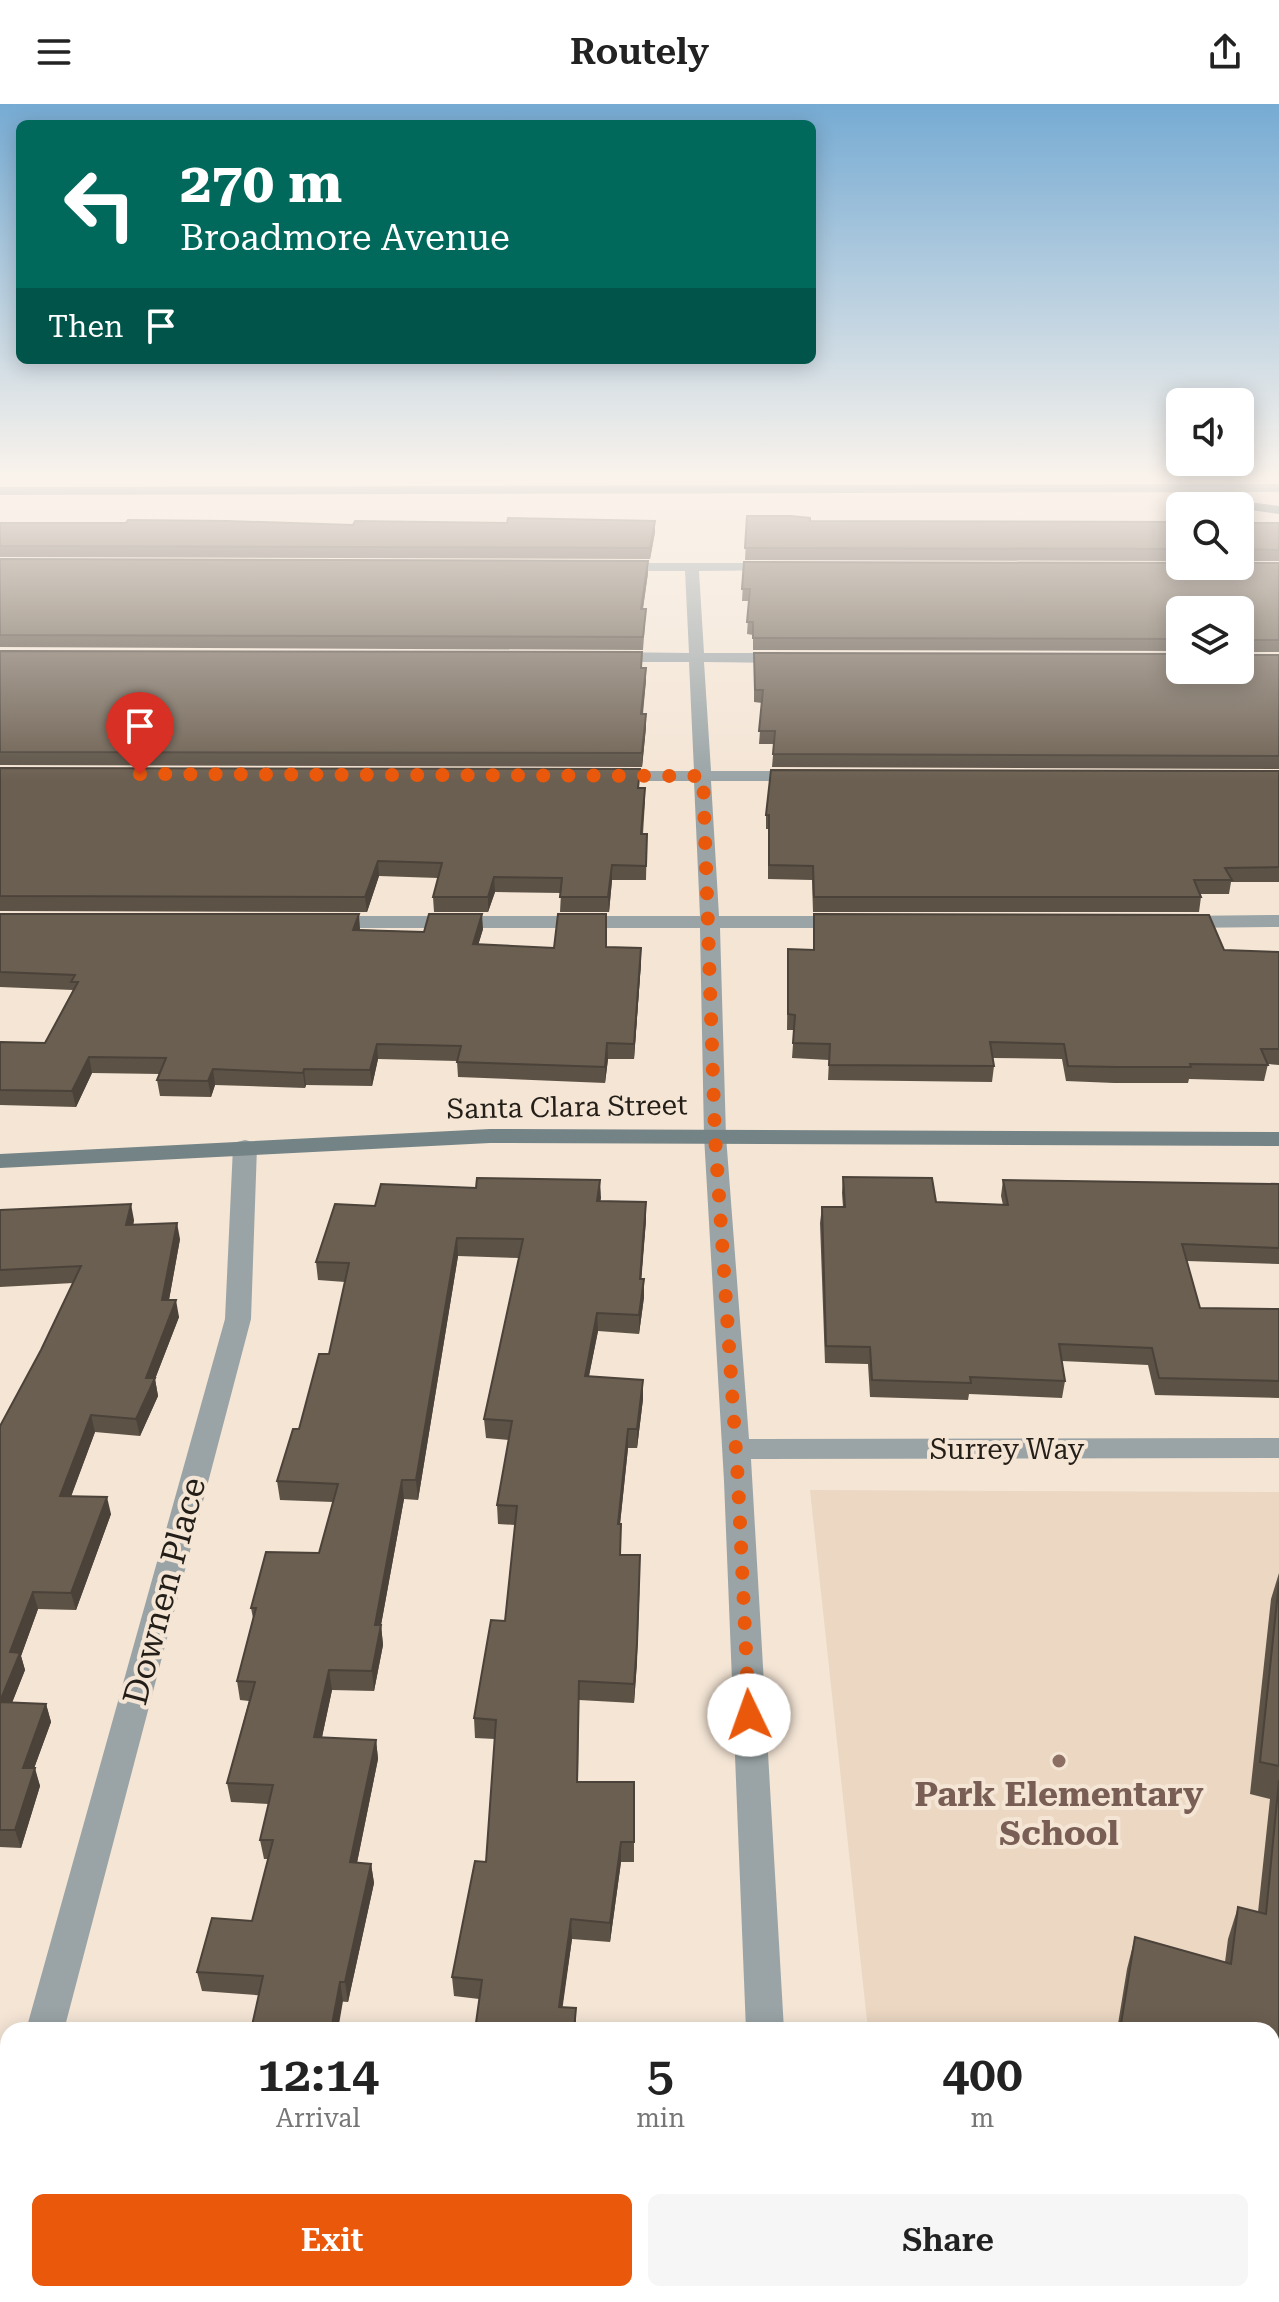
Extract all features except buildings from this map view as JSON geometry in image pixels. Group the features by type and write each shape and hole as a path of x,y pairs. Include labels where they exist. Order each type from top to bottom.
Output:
{"main road":[{"name":"Santa Clara Street","path":"0,1161 490,1136 1279,1139"}],"street":[{"path":"692,576 710,923 715,1136 736,1449 765,2022"},
{"path":"599,657 809,658"},
{"path":"594,776 814,776"},
{"path":"1158,922 1279,921"},
{"path":"317,922 859,922"},
{"name":"Downen Place","path":"47,2022 238,1319 245,1147"},
{"name":"Surrey Way","path":"736,1449 1279,1448"}],"shaded area":[{"name":"Park Elementary School","path":"810,1490 1279,1492 1279,2022 867,2022"}],"place":[{"name":"Park Elementary School","path":"1059,1761"}],"route":[{"path":"140,774 703,776 715,1136 738,1481 749,1715"}]}
